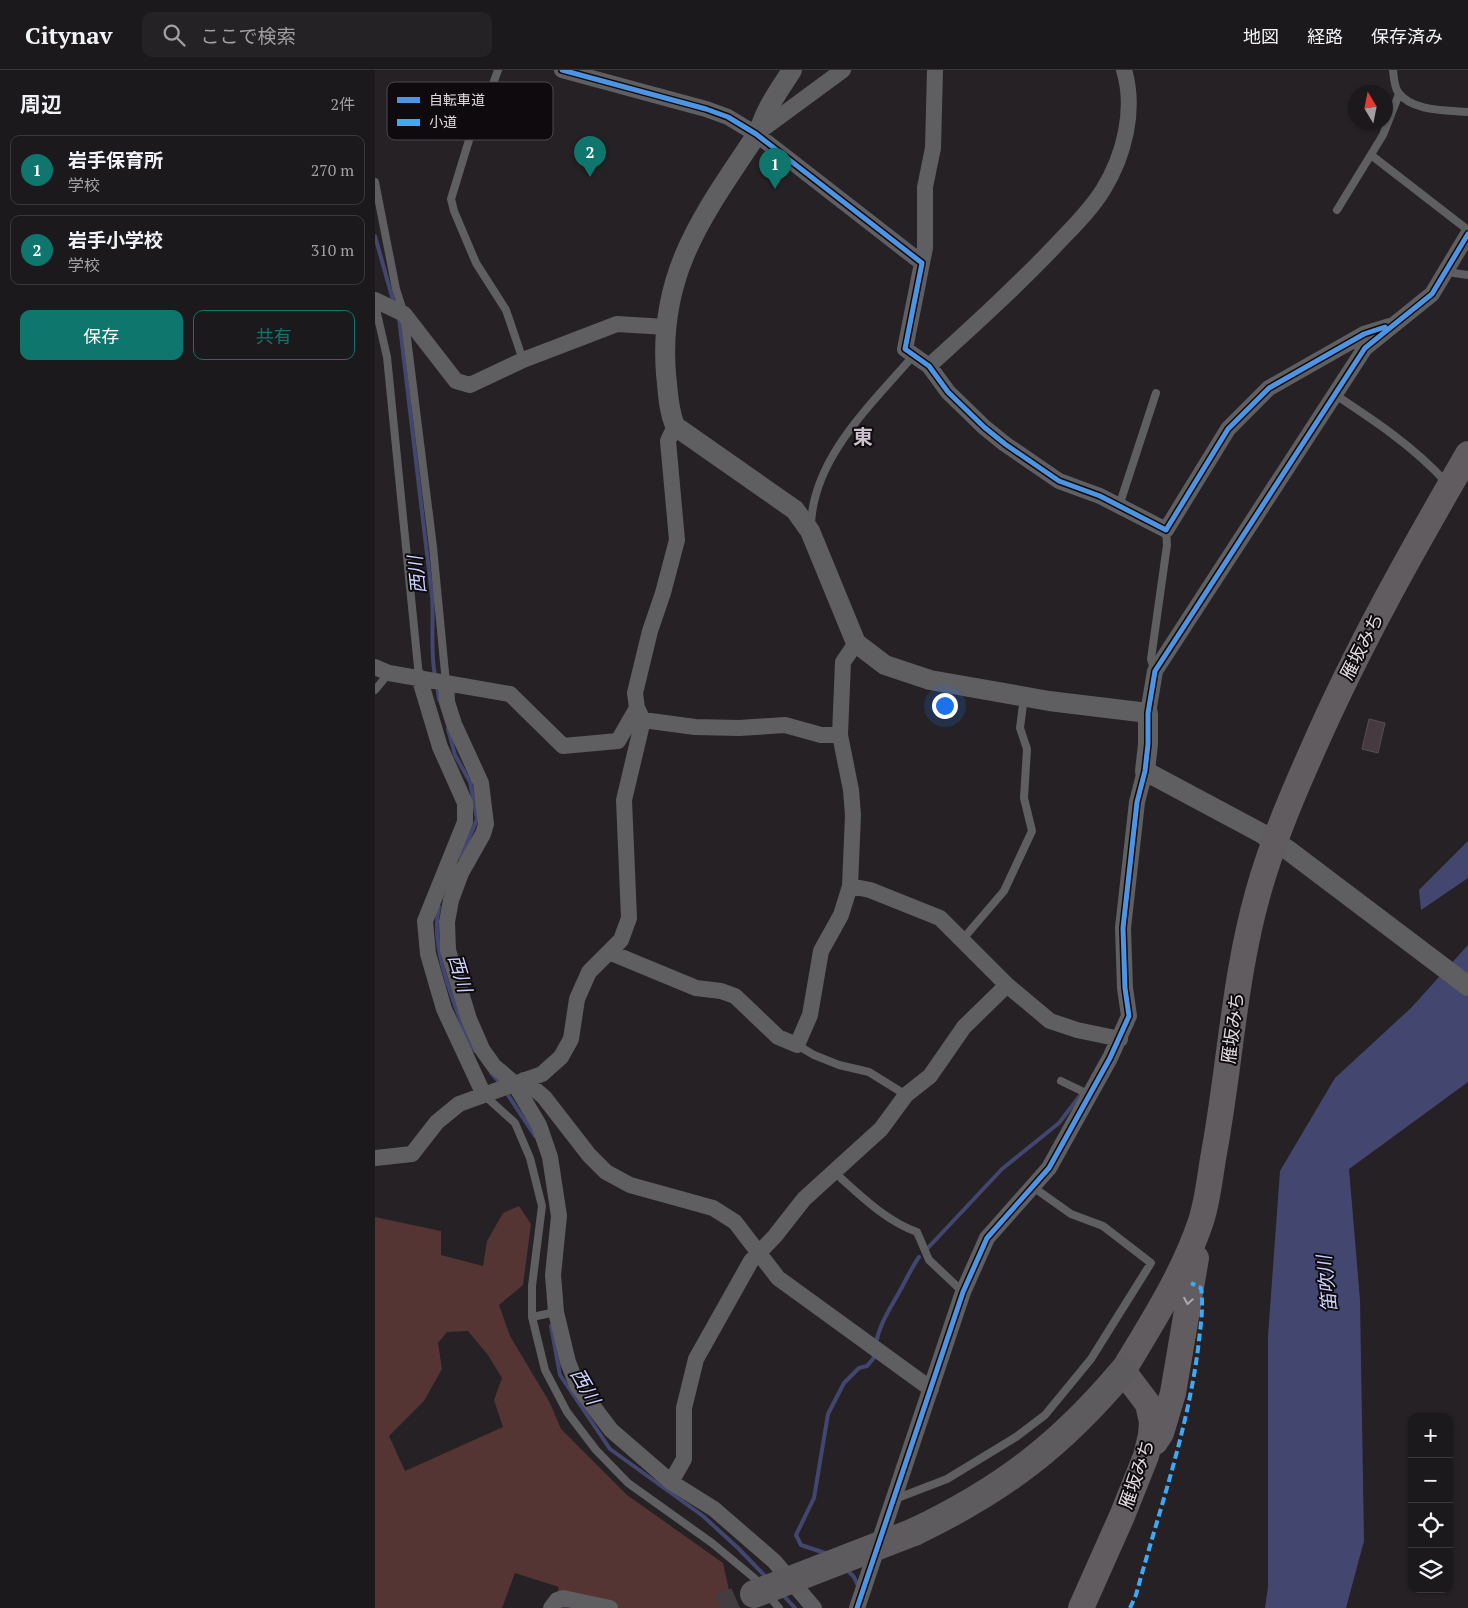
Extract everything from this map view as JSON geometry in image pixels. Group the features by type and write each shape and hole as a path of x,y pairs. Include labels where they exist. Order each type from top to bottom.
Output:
{"highway":[{"name":"雁坂みち","path":"1081,1608 1122,1516 1145,1456 1152,1422 1148,1404 1123,1371 1189,1254 1202,1218 1247,936 1344,678 1376,616 1468,454"},
{"path":"1145,1456 1161,1433 1173,1393 1202,1218"},
{"path":"737,1600 914,1532 964,1508 1031,1464 1065,1434 1123,1371"}],"street":[{"path":"562,70 728,117 757,134 923,263"},
{"path":"792,70 768,108 757,134 727,175 683,254 676,275 666,327 670,414 675,426 795,510 810,531 856,642 885,665 930,680 1025,697 1148,713"},
{"path":"757,134 843,70"},
{"path":"935,70 933,148 925,186 925,248 905,349 929,366 948,392 983,428 1059,480 1119,506 1166,530 1228,429 1269,388 1364,334 1390,326"},
{"path":"929,366 1027,276 1085,214 1103,190 1120,155 1127,126 1129,98 1124,70"},
{"path":"857,1608 963,1292 987,1238 1049,1168 1090,1095 1129,1016 1125,988 1123,928 1137,802 1145,771 1148,744 1148,713 1155,671 1365,348 1432,294 1447,272 1468,232"},
{"path":"375,300 404,314 456,381 461,384 470,385 523,360 617,324 666,327"},
{"path":"375,1158 412,1154 437,1122 459,1104 542,1074 561,1057 571,1039 577,999 589,972 621,940 629,918 624,800 640,714 635,693 650,631 663,593 677,540 668,440 675,426"},
{"path":"609,952 696,988 721,991 735,996 778,1037 797,1045 810,1015 821,951 841,916 850,886 853,815 851,790 840,735 843,662 856,642"},
{"path":"382,670 510,694 563,746 618,741 640,714"},
{"path":"419,677 440,747 465,803 465,822 425,921 428,954 444,1008 484,1095"},
{"path":"446,683 447,702 453,724 481,783 486,824 483,834 461,873 451,900 447,922 448,950 469,1019 482,1049 494,1066 544,1097 589,1155 607,1172 630,1186 713,1208 735,1222 760,1252 778,1278 931,1389"},
{"path":"640,714 695,727 739,728 785,725 821,735 840,735"},
{"path":"1145,771 1281,846 1468,986"},
{"path":"850,886 870,890 941,918 1007,985 1050,1021 1077,1030 1119,1039"},
{"path":"671,1482 684,1459 684,1408 696,1359 751,1261 804,1199 881,1129 906,1096 930,1076 964,1027 1007,985"},
{"path":"519,1081 539,1125 550,1156 559,1201 553,1275 556,1312 568,1362 577,1385 611,1430 671,1482 714,1509 774,1561 814,1608"},
{"path":"551,1608 557,1600 563,1598 610,1608"}],"lane":[{"path":"493,82 497,70"},
{"path":"1393,70 1395,86 1399,94 1414,104 1468,112"},
{"path":"1337,210 1383,135 1399,94"},
{"path":"469,140 451,199 454,211 476,263 506,310 523,360"},
{"path":"1371,155 1468,232"},
{"path":"375,182 396,289 404,314 433,547 446,683"},
{"path":"1447,272 1468,275"},
{"path":"375,305 387,357 419,677"},
{"path":"810,531 811,505 835,450 913,356"},
{"path":"1119,506 1156,393"},
{"path":"1334,394 1399,437 1427,460 1450,486"},
{"path":"1155,671 1151,659 1167,546 1166,530"},
{"path":"375,690 382,670"},
{"path":"961,940 1004,890 1033,831 1024,798 1027,750 1020,728 1025,697"},
{"path":"797,1045 839,1065 869,1072 906,1096"},
{"path":"1061,1081 1090,1095"},
{"path":"484,1095 515,1123 530,1158 542,1206 540,1242 532,1286 532,1317 545,1370 567,1412 597,1450 628,1483 712,1543 753,1577 779,1608"},
{"path":"833,1172 869,1204 901,1227 917,1232 929,1260 963,1292"},
{"path":"894,1500 947,1479 1016,1437 1045,1415 1091,1359 1151,1263 1103,1226 1071,1214 1033,1186"},
{"path":"532,1317 556,1312"}],"shaded area":[{"path":"519,1206 531,1224 523,1285 499,1305 510,1336 550,1403 561,1429 627,1495 723,1563 733,1608 553,1608 559,1587 515,1573 502,1608 375,1608 375,1217 441,1231 441,1255 483,1266 487,1241 503,1213","holes":["468,1331 488,1355 502,1378 494,1400 503,1427 405,1471 389,1436 424,1401 442,1369 438,1343 447,1332"]}],"water":[{"path":"1468,841 1468,878 1421,910 1419,890"},
{"name":"笛吹川","path":"1468,945 1468,1082 1349,1169 1360,1300 1364,1541 1346,1608 1265,1608 1268,1587 1268,1336 1280,1171 1335,1078 1411,1008"}],"building":[{"path":"1369,719 1385,723 1378,753 1362,749"}],"waterway":[{"name":"西川","path":"375,236 394,304"},
{"name":"西川","path":"399,318 432,596 435,676"},
{"name":"西川","path":"437,685 439,700"},
{"name":"西川","path":"448,729 455,755 470,782 477,819 461,858"},
{"name":"西川","path":"439,907 437,939 440,957 450,993 468,1041 475,1051"},
{"name":"西川","path":"491,1073 501,1084"},
{"name":"西川","path":"506,1092 535,1136"},
{"path":"926,1250 1002,1169 1059,1123 1082,1093"},
{"path":"876,1343 880,1328 919,1257"},
{"name":"西川","path":"551,1326 560,1375 610,1449 703,1516 767,1578"},
{"path":"828,1554 801,1545 796,1535 814,1498 828,1414 844,1383 859,1368 867,1366 873,1359 875,1352"},
{"path":"846,1569 854,1577 858,1586"},
{"name":"西川","path":"782,1594 795,1608"}],"tunnel":[{"path":"721,1608 737,1601"}],"marked path":[{"path":"1130,1608 1136,1595 1171,1473 1193,1380 1202,1304 1201,1288 1191,1283"}],"cycle path":[{"path":"562,70 706,109 728,117 756,134 922,263 905,349 929,366 948,392 984,427 1005,444 1059,481 1100,496 1166,530 1228,429 1269,388 1364,334 1385,327"},
{"path":"857,1608 963,1292 987,1238 1049,1168 1110,1058 1129,1016 1125,988 1123,928 1137,802 1145,771 1148,744 1148,713 1155,671 1365,348 1432,294 1468,234"}],"place":[{"name":"岩手小学校","path":"590,177"},
{"name":"岩手保育所","path":"775,189"}],"district":[{"name":"東","path":"863,436"}]}
